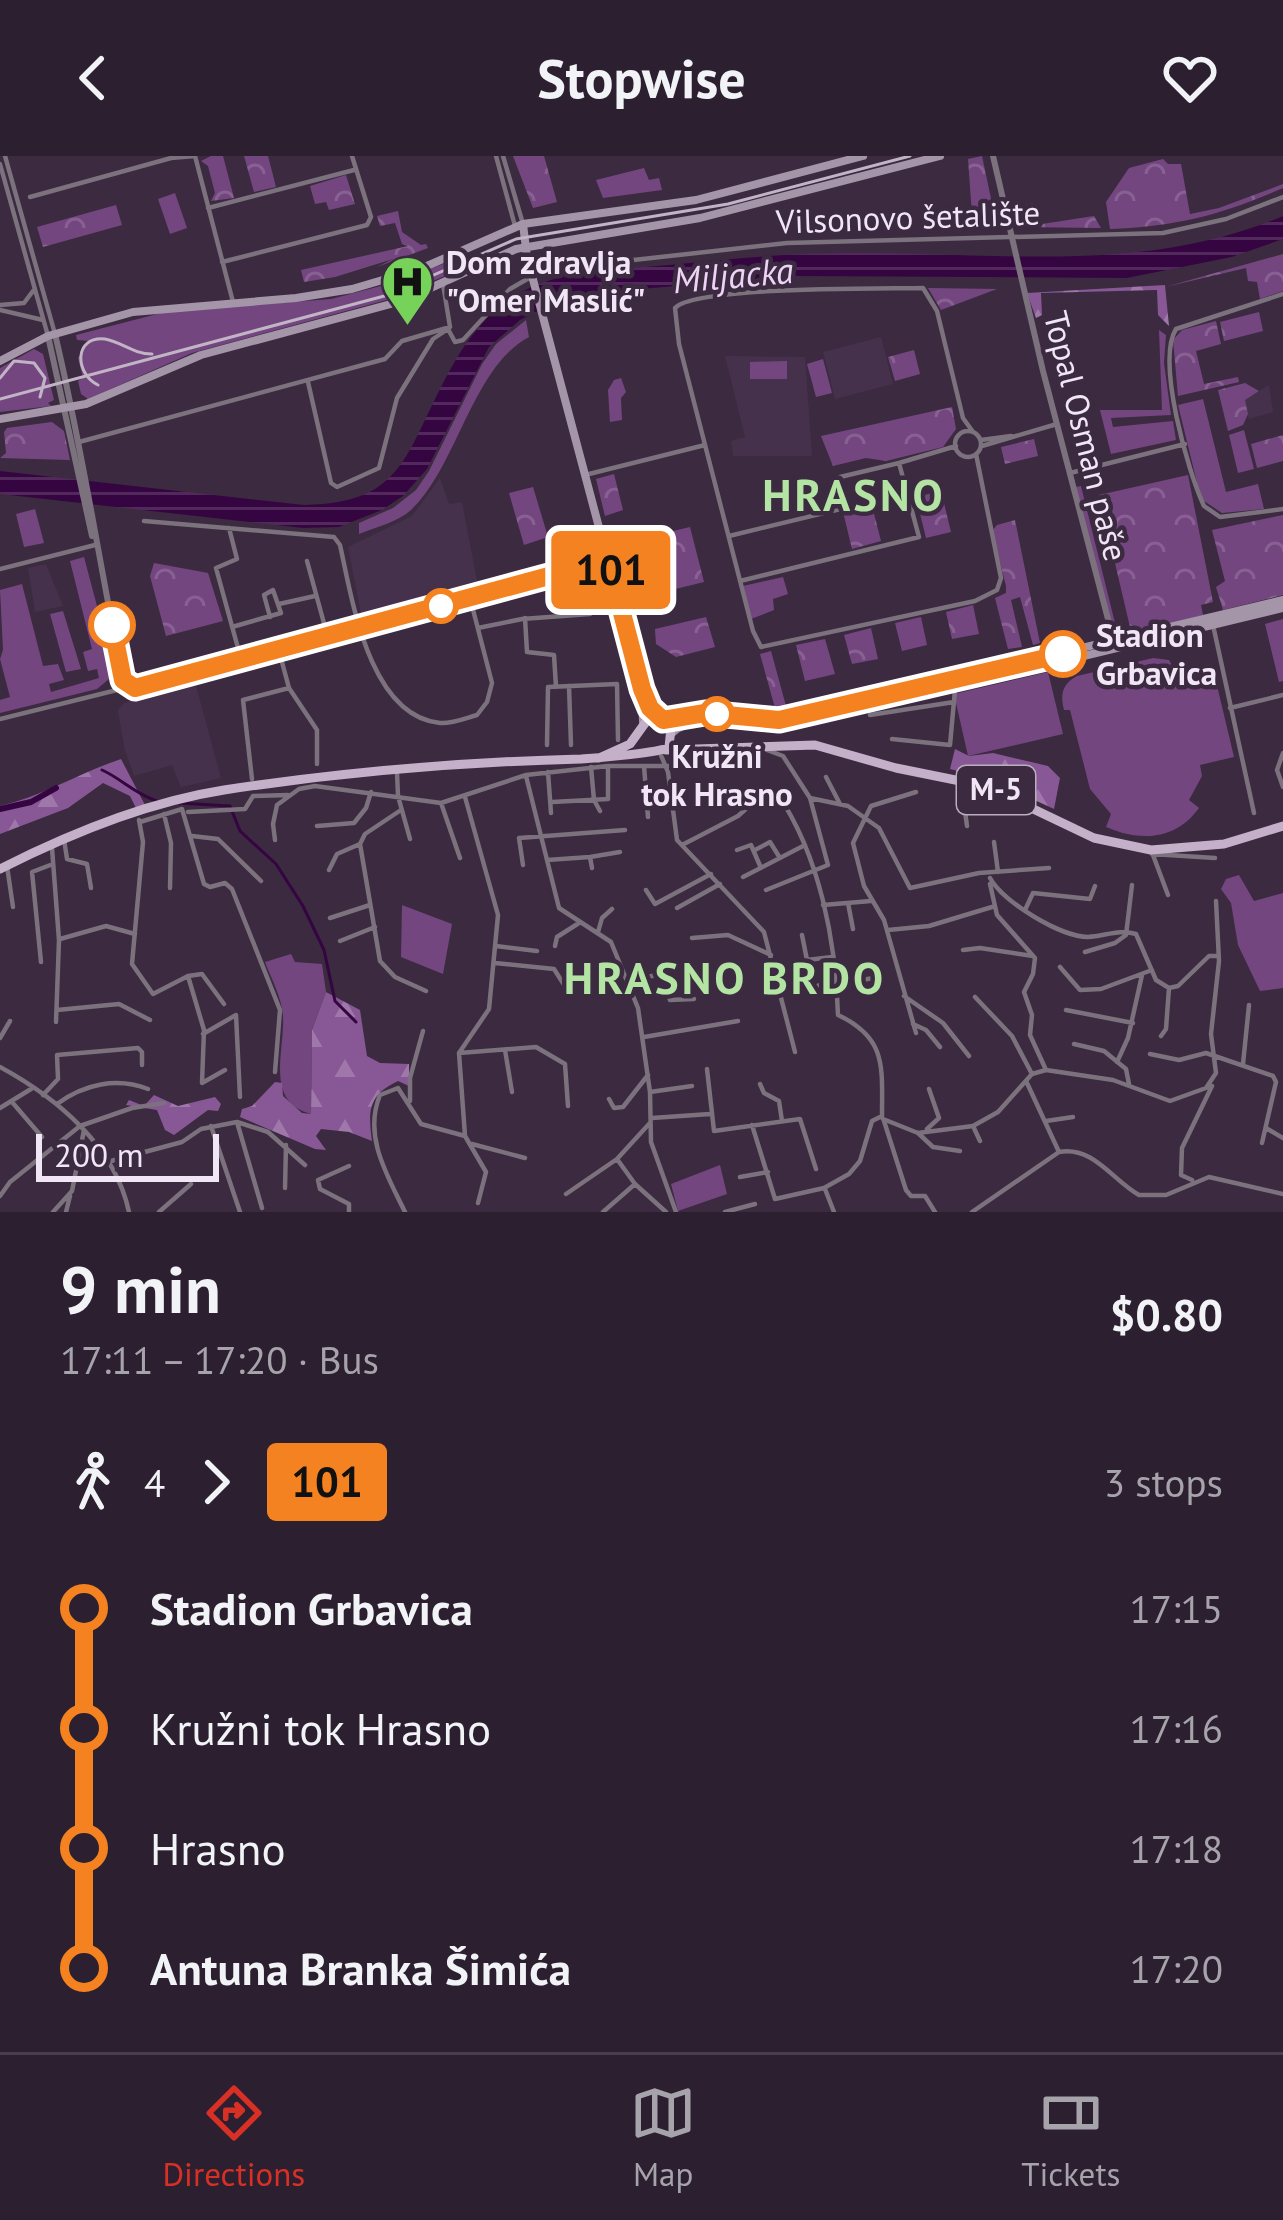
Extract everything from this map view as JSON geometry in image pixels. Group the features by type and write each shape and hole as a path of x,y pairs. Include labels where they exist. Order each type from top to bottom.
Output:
{"main road":[{"path":"0,361 51,335 133,312 312,296 371,284 519,225 696,200 863,156"},
{"path":"0,419 69,409 202,355 401,301 525,248 732,211 940,156"},
{"path":"519,225 642,689 643,722 636,736 645,751"},
{"path":"663,751 686,724 787,726 1283,604"},
{"path":"643,722 705,713 779,720 1213,625 1283,604"},
{"path":"642,689 672,736"},
{"name":"M-5","path":"599,764 636,736"},
{"name":"M-5","path":"672,736 699,747"},
{"name":"M-5","path":"4,867 64,839 222,790 443,765 599,764 645,751 699,747 806,744 1002,793 1094,838 1152,852 1224,844 1283,826"}],"street":[{"path":"5,156 32,285 51,335"},
{"path":"30,197 171,157 195,156 233,302"},
{"path":"223,262 367,225 370,217 352,156"},
{"path":"500,156 519,225"},
{"name":"Topal Osman paše","path":"993,156 1115,646"},
{"path":"0,164 51,335 123,680 130,687"},
{"path":"208,208 356,170"},
{"name":"Vilsonovo šetalište","path":"532,274 696,251 932,237 1163,233 1226,219 1283,197"},
{"path":"0,205 14,201"},
{"path":"448,329 454,342 463,340 485,313 532,274"},
{"path":"308,382 331,483 337,487 365,477 383,463 397,398 433,340 451,323 443,284"},
{"path":"0,308 26,302 32,285"},
{"path":"972,455 1000,583 993,594 766,649 756,642 705,446 674,315 678,304 753,292 923,288 932,298 964,419 981,443"},
{"path":"1283,294 1172,334 1170,377 1201,502 1215,516 1283,509"},
{"path":"0,308 43,320"},
{"path":"80,442 386,359 402,340 448,329"},
{"path":"69,409 80,442 81,469"},
{"path":"957,449 964,419"},
{"path":"972,455 981,443 1057,424"},
{"path":"962,433 974,432"},
{"path":"1070,473 1185,444"},
{"path":"585,475 705,446"},
{"path":"840,507 836,485 840,477 957,449 972,455"},
{"path":"740,581 919,537 899,463"},
{"path":"728,536 908,493"},
{"path":"144,521 331,536 340,545 359,629 374,668 416,715 441,723 477,715 492,683 470,598"},
{"path":"229,528 236,560 216,568 241,660"},
{"path":"0,569 95,545"},
{"path":"0,719 241,660 608,560"},
{"path":"307,561 325,627"},
{"path":"232,627 270,617 281,614 274,591 265,592 270,617"},
{"path":"279,604 316,595"},
{"path":"478,628 525,618 590,614"},
{"path":"525,618 527,652 554,655 556,686"},
{"path":"1213,625 1254,813"},
{"path":"279,650 289,688 317,730 317,764"},
{"path":"548,745 546,690 556,686 617,684 618,740"},
{"path":"569,686 571,745"},
{"path":"252,779 243,700 289,688"},
{"path":"892,739 949,746 954,688"},
{"path":"1228,708 1283,695"},
{"path":"870,715 955,702"},
{"path":"699,747 704,763"},
{"path":"663,751 674,827 682,845 763,929 795,1052"},
{"path":"185,813 245,809 253,796 288,795 315,786 441,803 526,775 599,764 704,763 730,752 774,752 785,759 810,798 828,862 766,890"},
{"path":"1283,753 1276,770 1283,787"},
{"path":"551,802 609,797 599,764"},
{"path":"599,764 594,800 600,811"},
{"path":"644,766 648,817"},
{"path":"397,772 410,839"},
{"path":"548,772 551,813"},
{"path":"526,775 559,908 611,942 627,981 644,1036 651,1142 676,1212"},
{"path":"826,777 840,804"},
{"path":"967,784 994,807"},
{"path":"967,784 967,826"},
{"path":"682,845 738,816 770,791 777,794 805,845 823,904 838,981 838,1015 862,1028 880,1054 882,1117 906,1190 910,1196 925,1196 935,1212"},
{"path":"317,826 354,824 371,792"},
{"path":"916,793 873,804 853,843 864,886 881,912 916,1033"},
{"path":"275,840 277,805 288,795"},
{"path":"465,797 495,901 496,946 489,1009 459,1053 465,1136"},
{"path":"810,798 840,804 884,832 910,888 1049,868"},
{"path":"441,803 460,858"},
{"path":"224,1004 206,977 188,976 153,994 130,961 143,842 139,818 182,809 203,881 210,886 230,885 276,997 280,1020 275,1072"},
{"path":"401,810 365,834 360,844 384,969 426,992"},
{"path":"164,814 170,843 170,888"},
{"path":"523,865 517,839 625,830"},
{"path":"193,836 218,839 261,881"},
{"path":"64,839 67,859 87,864 91,888"},
{"path":"753,851 770,842 780,858"},
{"path":"994,842 992,907 1033,956 1035,969 1024,992 1032,1015 1030,1035 1046,1070"},
{"path":"52,844 58,940 56,1022"},
{"path":"329,870 337,854 360,844"},
{"path":"737,850 749,845 761,868"},
{"path":"742,877 805,845"},
{"path":"1168,895 1152,852 1215,857"},
{"path":"547,860 620,853"},
{"path":"590,857 592,868"},
{"path":"41,962 32,872 53,864"},
{"path":"4,867 13,907"},
{"path":"646,890 655,904 711,874"},
{"path":"993,874 997,890 1025,910 1080,936 1129,931 1141,940 1159,984 1169,988 1182,983 1209,956 1217,956"},
{"path":"677,908 720,884"},
{"path":"1085,952 1115,943 1129,931 1132,885"},
{"path":"1025,910 1033,893 1090,899 1095,886"},
{"path":"823,904 873,901"},
{"path":"1194,1181 1181,1175 1182,1148 1214,1080 1216,901"},
{"path":"848,903 854,929"},
{"path":"330,918 370,905"},
{"path":"887,931 928,926 992,907"},
{"path":"598,932 602,918 612,909"},
{"path":"555,946 557,937 579,923"},
{"path":"58,940 106,926 135,934"},
{"path":"340,940 375,927"},
{"path":"692,938 728,935 771,955"},
{"path":"802,935 807,960 832,957"},
{"path":"496,946 537,951"},
{"path":"963,950 1033,956"},
{"path":"495,963 554,969 568,991"},
{"path":"1060,967 1080,989 1101,989 1152,970"},
{"path":"627,981 660,973 670,1000 694,999"},
{"path":"1117,1062 1133,1023 1142,974"},
{"path":"188,976 203,1034 202,1083 225,1070"},
{"path":"818,986 879,977"},
{"path":"1161,1036 1166,1029 1169,988"},
{"path":"904,996 943,1023 969,1056"},
{"path":"975,997 1012,1036 1032,1074"},
{"path":"57,1010 114,1004 150,1020"},
{"path":"1243,1064 1249,1005"},
{"path":"1066,1010 1133,1023"},
{"path":"203,1034 236,1015 240,1097"},
{"path":"0,1038 10,1021"},
{"path":"644,1036 738,1021"},
{"path":"912,1023 926,1030 940,1047"},
{"path":"410,1103 410,1078 423,1030"},
{"path":"1074,1044 1104,1051 1128,1072 1129,1084"},
{"path":"43,1095 58,1079 57,1055 138,1048 142,1065"},
{"path":"459,1053 541,1048 562,1061 568,1106"},
{"path":"505,1050 512,1092"},
{"path":"1150,1054 1179,1060 1213,1054 1276,1078 1262,1143"},
{"path":"0,1067 57,1104 82,1128 111,1162 129,1212"},
{"path":"707,1069 714,1131 802,1120 816,1168"},
{"path":"920,1132 973,1126 994,1116 1032,1074 1046,1070 1129,1084 1170,1101 1207,1088 1214,1080"},
{"path":"609,1099 614,1108 623,1107 648,1075"},
{"path":"57,1104 86,1089 118,1081 148,1089"},
{"path":"1028,1082 1059,1152"},
{"path":"760,1084 764,1093 779,1101 782,1120"},
{"path":"650,1092 692,1086"},
{"path":"0,1108 31,1088"},
{"path":"404,1212 378,1154 374,1116 380,1095 389,1088 398,1088 421,1124 465,1136 472,1144 486,1172 478,1202"},
{"path":"920,1132 939,1118 929,1089"},
{"path":"12,1102 42,1137"},
{"path":"1273,1102 1283,1107"},
{"path":"0,1196 10,1182 82,1128 149,1103 164,1103"},
{"path":"566,1194 617,1159 651,1120 710,1114"},
{"path":"752,1125 775,1199 824,1188 849,1174 860,1161 872,1121 882,1117 920,1132 933,1147 960,1151"},
{"path":"1046,1121 1073,1117"},
{"path":"111,1162 182,1142 211,1126 236,1122 268,1132 305,1165"},
{"path":"236,1122 262,1208"},
{"path":"211,1126 240,1212"},
{"path":"973,1126 980,1141"},
{"path":"66,1212 82,1128"},
{"path":"1266,1128 1283,1138"},
{"path":"472,1144 525,1158"},
{"path":"285,1187 286,1145"},
{"path":"972,1212 1059,1152 1081,1152 1139,1195 1166,1195 1194,1181 1217,1178 1283,1194"},
{"path":"617,1159 635,1184 666,1212"},
{"path":"349,1166 322,1176 318,1185 345,1201 349,1212"},
{"path":"740,1177 768,1172"},
{"path":"159,1212 191,1184"},
{"path":"603,1212 635,1184"},
{"path":"824,1188 833,1212"},
{"path":"53,1212 70,1196"},
{"path":"725,1212 755,1204"}],"shaded area":[{"path":"881,337 893,384 835,399 823,352"},
{"path":"725,356 805,357 812,456 733,456 731,441 745,437"},
{"path":"1269,385 1273,412 1249,419 1244,400"},
{"path":"440,478 449,504 462,502 477,581 361,614 348,547 412,516"},
{"path":"46,564 63,606 35,612 28,568"},
{"path":"195,682 221,778 181,787 172,765 134,776 118,710 124,703"}],"green space":[{"path":"223,156 234,198 211,201 215,193 208,166 201,161"},
{"path":"244,156 268,156 276,187 254,192"},
{"path":"513,156 544,156 557,202 533,208"},
{"path":"982,156 997,227 973,228 968,159"},
{"path":"1163,159 1181,164 1190,214 1283,184 1283,188 1199,218 1110,229 1106,202 1129,168"},
{"path":"644,168 649,180 659,178 662,190 603,198 596,180"},
{"path":"346,175 355,204 329,210 326,202 315,204 310,186"},
{"path":"175,193 187,228 170,234 158,199"},
{"path":"1033,203 1042,224 1094,216 1101,228 1020,227 1014,208"},
{"path":"116,205 122,225 43,247 37,227"},
{"path":"398,211 402,232 428,248 377,267 393,259 304,282 301,270 408,246 402,244 395,223 380,226 377,216"},
{"path":"1283,254 1283,291 1260,299 1257,282 1248,281 1246,268 1165,287"},
{"path":"458,258 463,268 394,298 192,353 88,399 81,394 78,358 89,341 77,340 76,335 165,312 331,299 400,281"},
{"path":"1165,285 1169,326 1158,315 1157,290 1041,293 1042,315 1036,318 1027,293"},
{"path":"928,288 997,289 941,310"},
{"path":"1259,312 1263,331 1224,341 1220,322"},
{"path":"526,320 529,337 493,370 427,491 406,514 359,534 359,523 393,508 416,490 482,364 496,344"},
{"path":"1216,321 1221,344 1196,351 1204,384 1238,377 1239,382 1178,396 1173,340 1182,330"},
{"path":"1159,330 1166,335 1164,363 1171,415 1111,418 1113,427 1173,421 1176,440 1111,454 1100,410 1162,410"},
{"path":"34,349 43,354 54,400 48,403 51,406 0,412 0,368"},
{"path":"914,350 920,374 895,381 888,357"},
{"path":"823,359 832,393 816,397 807,364"},
{"path":"787,361 787,379 750,379 750,362"},
{"path":"621,378 626,392 621,398 622,420 610,422 608,390"},
{"path":"1245,383 1259,391 1245,400 1248,414 1243,425 1228,431 1218,390"},
{"path":"1203,399 1226,492 1258,484 1264,509 1222,513 1201,499 1178,405"},
{"path":"952,407 956,429 943,447 886,461 866,458 833,466 821,436"},
{"path":"52,422 64,431 70,460 0,458 6,453 7,428"},
{"path":"1244,430 1254,469 1238,473 1229,435"},
{"path":"1283,435 1283,461 1257,468 1251,444"},
{"path":"1034,439 1038,456 1005,464 1001,447"},
{"path":"614,474 623,510 605,516 596,479"},
{"path":"1188,475 1213,602 1201,605 1203,615 1123,636 1122,630 1130,627 1099,495"},
{"path":"1081,486 1116,627 1110,628 1076,487"},
{"path":"533,487 548,537 524,545 509,493"},
{"path":"941,491 951,532 926,538 916,497"},
{"path":"872,506 881,541 852,549 843,512"},
{"path":"35,509 44,543 24,547 16,514"},
{"path":"1283,515 1283,595 1223,610 1216,587 1225,581 1212,530"},
{"path":"1015,520 1040,643 1033,645 1020,597 1011,600 1022,647 1008,649 995,598 1006,593 1006,586 992,531"},
{"path":"690,527 704,582 659,593 644,538"},
{"path":"84,557 115,674 97,689 0,713 0,700 10,697 0,659 0,590 22,584 43,666 58,664 64,680 49,684 51,692 99,678 97,669 88,671 83,652 92,649 70,561"},
{"path":"154,563 208,573 223,621 166,636 150,576"},
{"path":"783,577 788,594 773,599 774,610 751,619 743,586"},
{"path":"973,605 979,634 952,639 946,612"},
{"path":"63,611 81,669 66,672 50,614"},
{"path":"706,617 715,647 676,657 656,644 655,629"},
{"path":"921,617 927,645 902,651 895,623"},
{"path":"1283,619 1283,681 1279,682 1265,624"},
{"path":"871,628 878,659 852,664 844,635"},
{"path":"825,639 835,674 805,681 796,645"},
{"path":"771,651 786,706 775,708 760,654"},
{"name":"Stadion Grbavica","path":"1153,658 1169,660 1181,682 1214,673 1234,757 1200,765 1202,776 1189,800 1199,808 1180,827 1157,835 1132,835 1106,827 1111,814 1090,789 1062,695 1077,676"},
{"path":"1048,672 1063,734 968,756 954,694"},
{"path":"955,749 969,756 993,753 1048,766 1060,778 1054,809 989,779 950,769"},
{"path":"121,759 145,805 136,808 130,796 103,783 68,808 0,834 0,806"},
{"path":"1239,875 1254,901 1283,893 1283,988 1260,991 1238,945 1231,903 1221,889 1226,879"},
{"path":"402,905 452,924 443,974 401,957"},
{"path":"291,954 295,962 322,964 326,992 312,1030 311,1114 296,1108 282,1087 282,1009 265,962"},
{"path":"326,992 360,1010 367,1056 380,1063 409,1064 409,1086 398,1081 376,1098 372,1141 321,1129 316,1136 326,1150 240,1117 242,1109 252,1106 275,1082 282,1083 283,1096 302,1113 311,1114 312,1030"},
{"path":"154,1095 178,1106 215,1097 221,1104 218,1111 208,1110 174,1135 165,1130 157,1110 126,1105 129,1100 144,1106"},
{"path":"720,1165 727,1194 678,1211 671,1184"}],"water":[{"name":"Miljacka","path":"1283,216 1283,239 1232,257 1127,278 796,276 592,293 552,304 520,320 489,347 427,469 403,496 339,527 303,528 0,494 0,471 304,505 358,497 383,483 404,460 458,357 487,318 526,290 565,276 805,254 1124,253 1177,247"}],"waterway":[{"path":"102,770 157,801"},
{"path":"0,809 31,802 56,788"},
{"path":"179,803 230,806 240,831 276,864 303,906 324,950 335,1001 356,1022"}],"tram line":[{"path":"0,399 388,295 516,239 728,204 910,156"},
{"path":"98,385 82,365 87,343 105,339 152,354"},
{"path":"0,378 14,361 34,363 45,378 40,397"}],"bus line":[{"name":"101","path":"112,625 123,680 135,688 608,560 642,689 650,708 663,720 705,713 779,720 1063,654"}],"place":[{"name":"Dom zdravlja \"Omer Maslić\"","path":"407,327"},
{"name":"Stadion Grbavica","path":"1063,654"},
{"name":"Kružni tok Hrasno","path":"717,714"}],"district":[{"name":"HRASNO","path":"854,495"},
{"name":"HRASNO BRDO","path":"725,978"}]}
